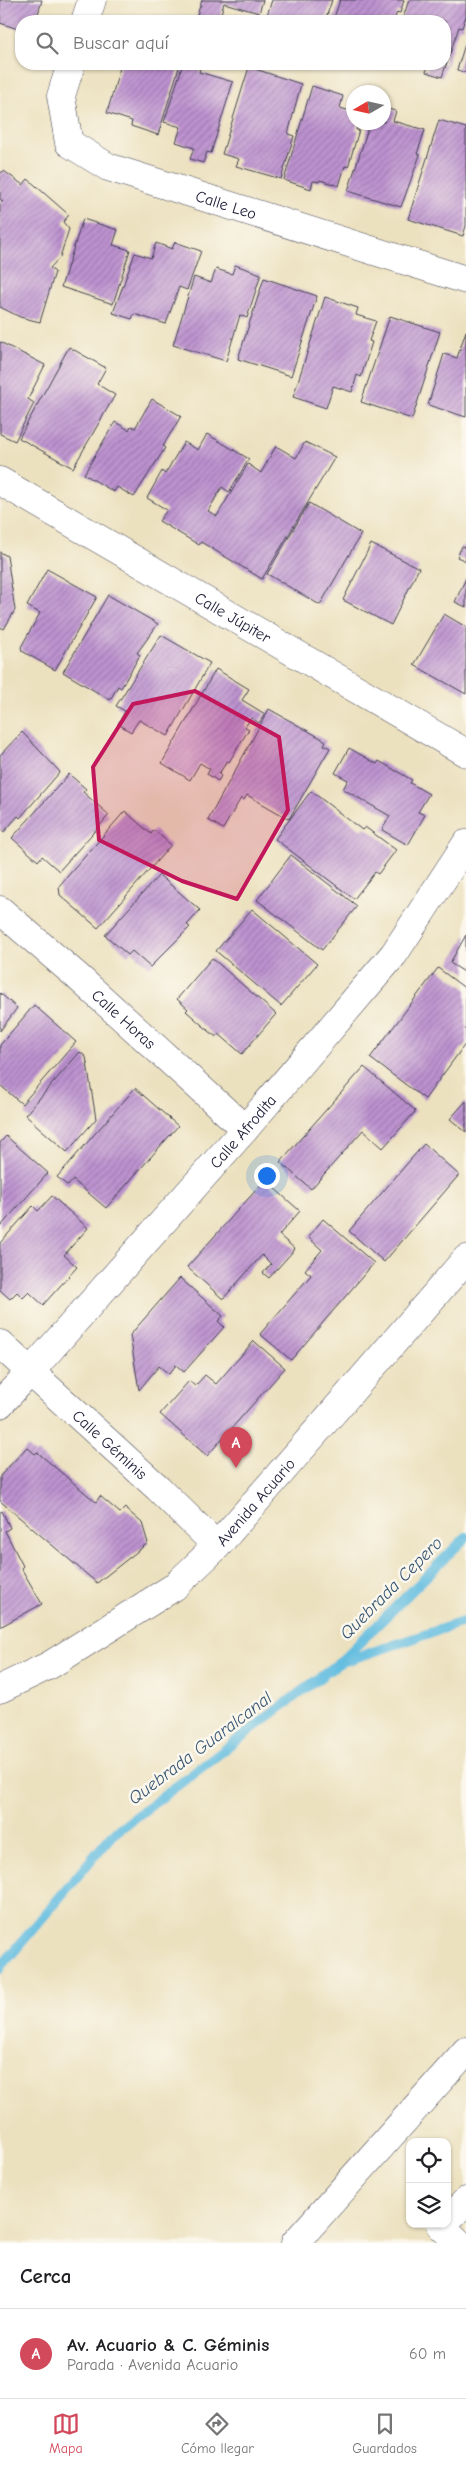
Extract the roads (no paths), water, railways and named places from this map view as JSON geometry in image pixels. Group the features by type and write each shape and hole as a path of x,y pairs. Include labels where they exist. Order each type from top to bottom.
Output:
{"street":[{"path":"87,15 92,0"},
{"name":"Calle Leo","path":"69,70 60,96 69,143 108,167 466,280"},
{"name":"Calle Júpiter","path":"0,481 466,753"},
{"name":"Calle Afrodita","path":"0,1404 32,1371 245,1129 394,954 466,844"},
{"name":"Calle Horas","path":"0,910 78,977 245,1129"},
{"name":"Avenida Acuario","path":"0,1689 50,1666 174,1587 217,1546 466,1259"},
{"name":"Calle Géminis","path":"0,1344 32,1371 158,1488 217,1546"},
{"path":"295,2243 466,2051"},
{"path":"444,2231 466,2201"}],"waterway":[{"name":"Quebrada Cepero","path":"342,1660 466,1537"},
{"name":"Quebrada Guaralcanal","path":"0,1968 112,1835 339,1663 466,1621"}],"place":[{"name":"Av. Acuario & C. Géminis","path":"236,1468"}]}
